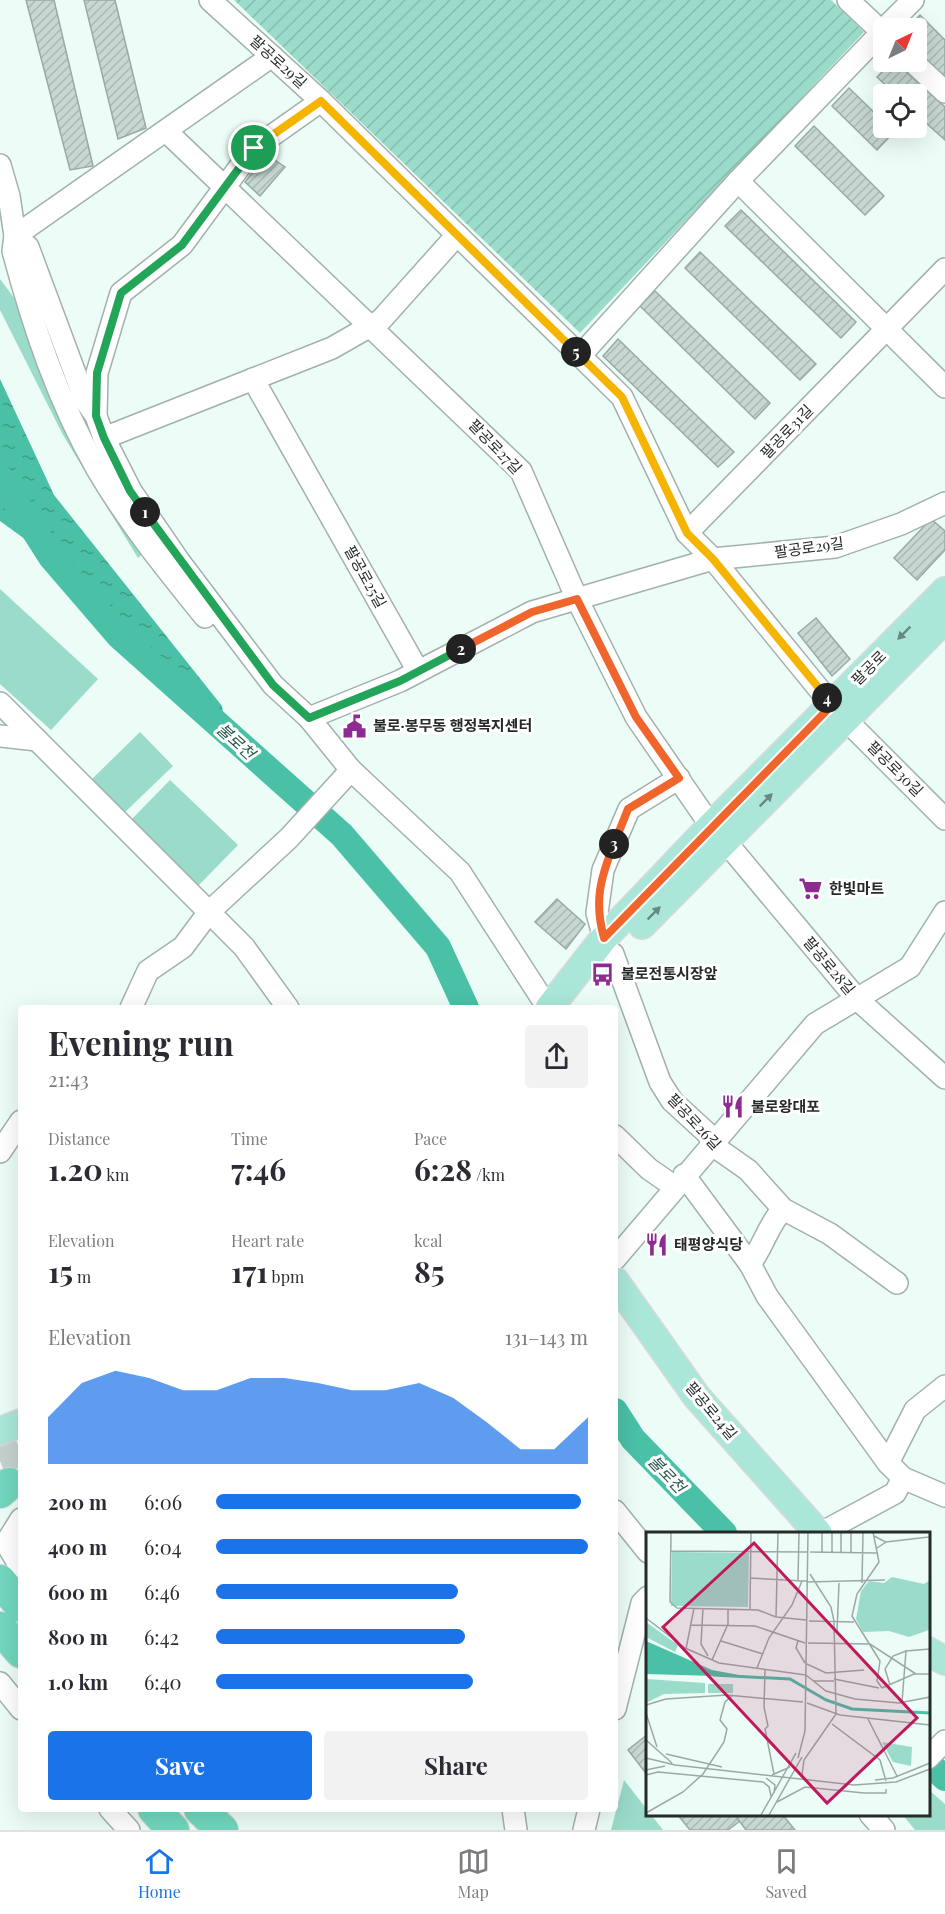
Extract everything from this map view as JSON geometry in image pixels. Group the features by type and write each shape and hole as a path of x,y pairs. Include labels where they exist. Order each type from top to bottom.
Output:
{"highway":[{"path":"0,1581 18,1602"},
{"path":"0,1602 18,1622"},
{"path":"0,1628 18,1649"},
{"path":"157,1812 173,1830"},
{"path":"187,1812 202,1830"},
{"path":"203,1812 222,1830"}],"main road":[{"name":"팔공로","path":"552,1005 839,712 945,591"},
{"name":"팔공로","path":"839,712 945,619"},
{"name":"팔공로24길","path":"618,1285 697,1397 819,1532"},
{"path":"0,1431 18,1423"}],"street":[{"name":"팔공로29길","path":"210,0 321,101 622,397 687,533 713,559 839,712"},
{"path":"848,0 873,22"},
{"path":"896,18 913,0"},
{"path":"580,356 738,181 873,41"},
{"path":"15,236 272,56"},
{"path":"924,72 945,92"},
{"path":"96,416 97,373 121,293 182,245 254,148 321,101"},
{"name":"팔공로27길","path":"166,131 372,325 521,471 577,599 636,717 718,834"},
{"path":"0,165 9,196 15,236 13,251 48,366 97,468 153,553 210,624 309,718 346,775 460,872 547,1005"},
{"path":"738,181 885,330 945,387"},
{"path":"104,438 332,348 381,320 457,235"},
{"path":"15,236 28,247 85,400 96,416 130,491 179,561 273,685"},
{"name":"팔공로31길","path":"687,533 945,269"},
{"name":"팔공로25길","path":"254,379 418,672"},
{"name":"팔공로29길","path":"577,599 713,559 835,547 901,524 945,503"},
{"path":"309,718 418,672 532,612 577,599"},
{"path":"0,703 244,947 286,1005"},
{"name":"팔공로30길","path":"839,712 945,819"},
{"path":"0,736 37,740"},
{"path":"132,1005 148,971 183,947 209,912 289,838 346,775"},
{"name":"팔공로26길","path":"679,778 628,809 603,870 597,913 665,1092 718,1149 748,1170 783,1209 830,1234 897,1283"},
{"name":"팔공로28길","path":"718,834 857,999 945,1078"},
{"path":"910,967 945,912"},
{"path":"618,1255 712,1142 815,1024 910,967 945,934"},
{"path":"0,1152 18,1125"},
{"path":"618,1139 649,1169 680,1181 750,1264 767,1296 896,1470 945,1497"},
{"path":"750,1264 759,1252 775,1217 783,1209"},
{"name":"팔공로24길","path":"822,1532 895,1493 896,1470 915,1410 945,1386"},
{"path":"618,1515 646,1550"},
{"path":"18,1524 6,1544 18,1563"},
{"path":"618,1696 642,1603 646,1599"},
{"path":"0,1683 18,1705"},
{"path":"930,1756 945,1741"},
{"path":"113,1812 129,1830"},
{"path":"218,1812 237,1830"},
{"path":"513,1812 516,1830"},
{"path":"584,1830 588,1812"},
{"path":"871,1815 885,1830"}],"shaded area":[{"path":"234,0 831,0 864,32 580,333"},
{"path":"0,279 38,330 148,549 138,558 63,435 0,310"},
{"path":"0,589 98,679 51,730 0,684"},
{"path":"140,732 173,766 123,814 91,780"},
{"path":"170,780 238,845 198,886 130,821"},
{"path":"624,1780 646,1808 646,1815 651,1815 663,1830 611,1830 616,1812 618,1812"},
{"path":"930,1791 945,1804 945,1830 915,1830 903,1815 930,1815"}],"water":[{"path":"0,379 54,495 222,706 226,733 119,636 51,558 0,521"}],"building":[{"path":"26,0 54,0 93,166 70,170"},
{"path":"84,0 115,0 146,128 118,139"},
{"path":"927,22 945,40 945,78 927,61"},
{"path":"882,72 906,72 919,84 884,84 877,77"},
{"path":"849,88 873,111 873,138 888,138 877,150 832,106"},
{"path":"927,91 945,107 945,140 927,124"},
{"path":"814,126 884,196 865,215 795,146"},
{"path":"267,155 285,167 260,196 245,182"},
{"path":"741,210 856,322 841,338 725,226"},
{"path":"700,252 816,364 800,380 685,268"},
{"path":"655,291 770,403 755,419 640,306"},
{"path":"618,339 734,452 718,467 603,356"},
{"path":"931,519 945,531 945,550 917,580 894,558"},
{"path":"816,618 850,659 832,676 798,633"},
{"path":"557,899 585,924 566,949 535,922"},
{"path":"646,1736 646,1773 628,1750"},
{"path":"678,1815 735,1815 740,1821 728,1830 690,1830"},
{"path":"735,1815 783,1815 795,1830 746,1830"}],"waterway":[{"name":"불로천","path":"0,477 51,557 119,636 342,835 438,947 465,1005"},
{"name":"불로천","path":"618,1416 633,1439 723,1532"},
{"name":"불로천","path":"930,1765 945,1778"}],"tunnel":[{"path":"0,1461 18,1453"}],"place":[{"name":"불로·봉무동 행정복지센터","path":"355,726"},
{"name":"한빛마트","path":"811,889"},
{"name":"불로전통시장앞","path":"603,974"},
{"name":"불로왕대포","path":"733,1107"},
{"name":"태평양식당","path":"656,1245"}],"route":[{"path":"321,101 622,397 687,533 713,559 832,705 711,826 604,938 597,913 603,870 628,809 679,778 636,717 577,599 532,612 400,681 331,711 309,718 273,685 237,634 179,561 130,491 104,438 96,416 97,373 121,293 182,245 254,148 321,101"}]}
